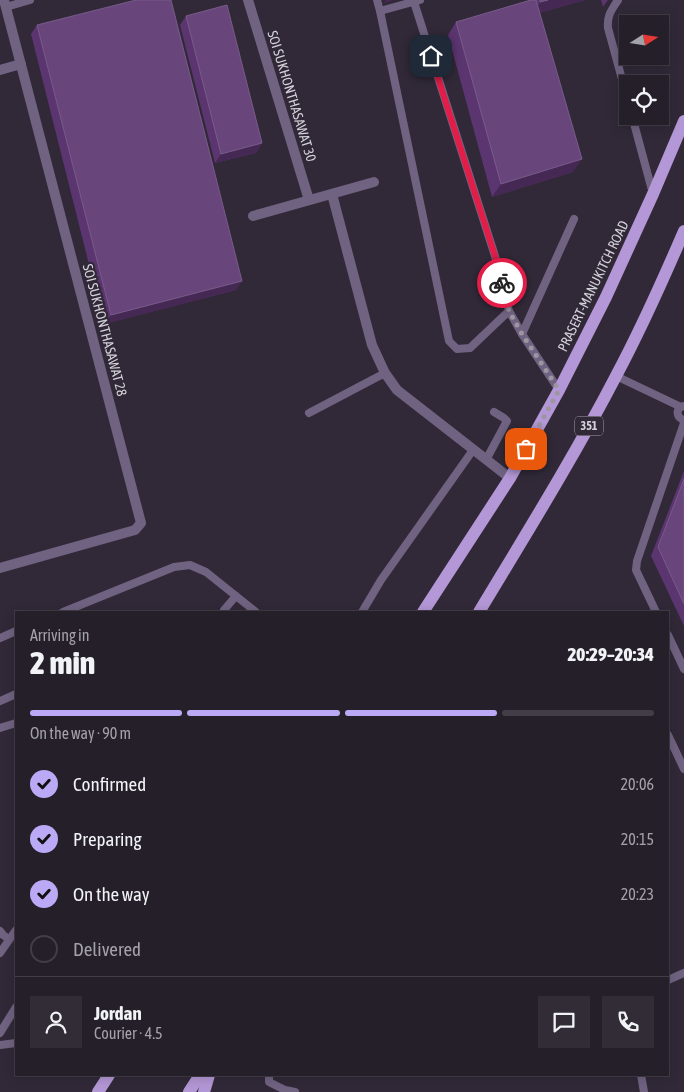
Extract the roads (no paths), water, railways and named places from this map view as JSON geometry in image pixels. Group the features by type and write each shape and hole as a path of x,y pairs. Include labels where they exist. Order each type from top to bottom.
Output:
{"main road":[{"name":"PRASERT-MANUKITCH ROAD","path":"424,611 510,478 559,390 606,297 684,121"},
{"name":"351","path":"480,611 569,462 616,376 684,231"},
{"path":"189,1092 199,1076"},
{"path":"204,1092 209,1076"},
{"path":"89,1092 104,1083"}],"street":[{"name":"SOI SUKHONTHASAWAT 30","path":"248,0 309,200"},
{"name":"SOI SUKHONTHASAWAT 28","path":"0,568 135,530 141,523 5,4"},
{"path":"0,70 21,64"},
{"path":"253,216 374,182"},
{"path":"332,194 372,345 385,374 397,390 510,478"}],"lane":[{"path":"5,4 30,0"},
{"path":"377,0 449,341 457,349 470,348 509,311"},
{"path":"618,0 611,11 608,28 621,75"},
{"path":"380,11 417,1 495,256 509,311 559,390"},
{"path":"634,125 653,194"},
{"path":"522,334 574,218"},
{"path":"309,412 385,374"},
{"path":"616,376 683,406 678,410 678,415 684,422 637,561 636,570 656,611"},
{"path":"486,460 507,421 494,412"},
{"path":"363,611 381,580 473,450"},
{"path":"64,611 174,567 190,565 206,572 255,611"},
{"path":"224,610 236,596"},
{"path":"0,638 15,631"},
{"path":"669,638 684,669"},
{"path":"0,701 15,694"},
{"path":"0,728 15,723"},
{"path":"669,737 684,769"},
{"path":"0,931 9,939"},
{"path":"0,953 15,931"},
{"path":"669,980 684,973"},
{"path":"0,1033 15,1009"},
{"path":"0,1044 15,1043"},
{"path":"269,1076 269,1082 285,1090 295,1092"},
{"path":"642,1076 644,1092"}]}
